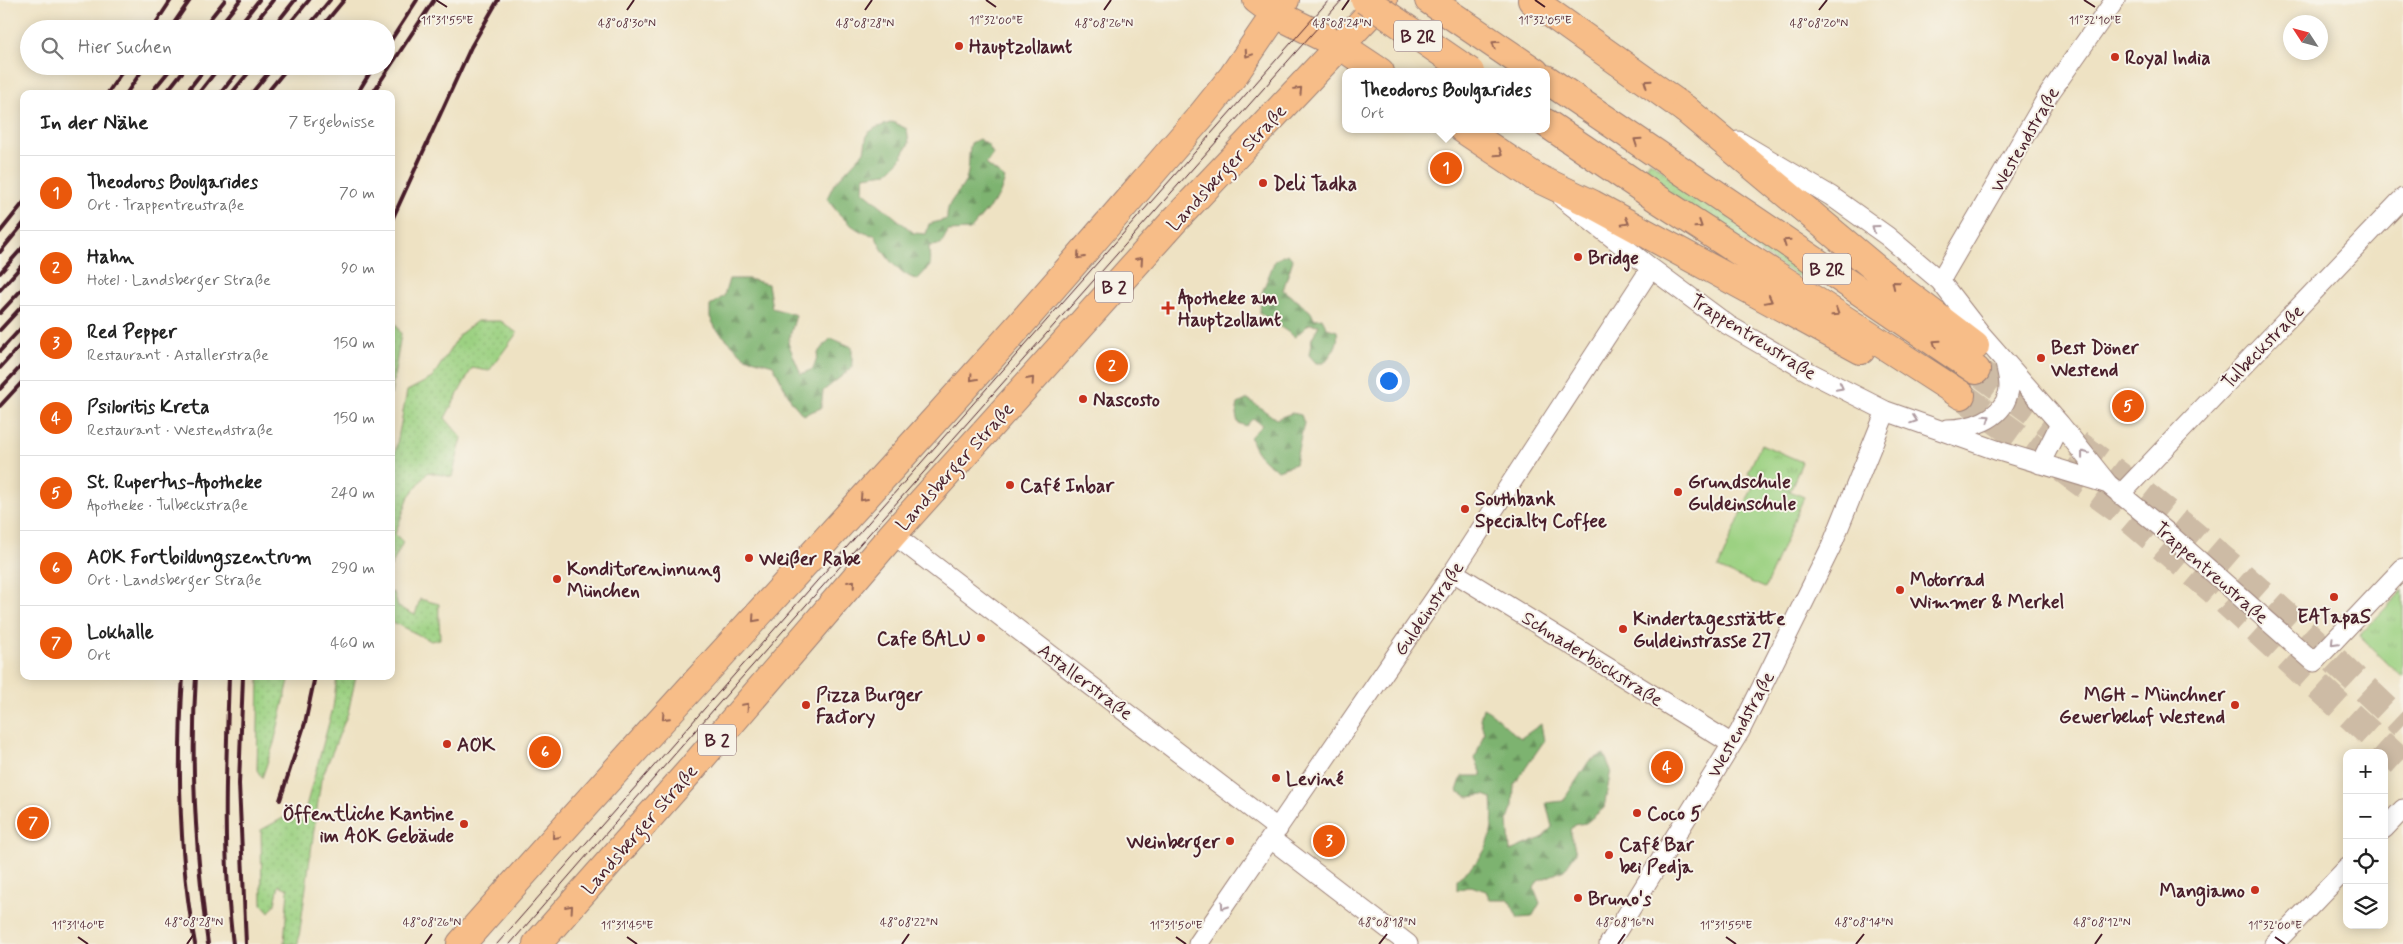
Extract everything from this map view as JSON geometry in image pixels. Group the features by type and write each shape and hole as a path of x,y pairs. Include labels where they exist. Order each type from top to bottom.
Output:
{"main road":[{"name":"B 2R","path":"1366,0 1464,68"},
{"name":"Landsberger Straße","path":"537,944 671,793 893,534 1174,221 1383,0"},
{"name":"B 2R","path":"1429,0 1529,68"},
{"path":"1532,0 1685,109"},
{"path":"1273,5 1374,68"},
{"name":"B 2","path":"461,944 572,818 699,681 986,364 1201,116 1233,76 1273,5"},
{"name":"B 2R","path":"1550,82 1677,168 1976,358 1899,288 1685,109"},
{"name":"B 2R","path":"1535,177 1592,204 1840,338 1912,380 1961,395 1658,199 1550,126"},
{"path":"1469,133 1535,177"}],"street":[{"name":"Westendstraße","path":"1940,281 2049,94 2115,0"},
{"name":"Trappentreustraße","path":"1685,109 1831,196 1887,236 1940,281 2005,363 2060,424 2114,490 2168,533 2314,662 2403,568"},
{"name":"Trappentreustraße","path":"1535,177 1651,268 1728,325 1809,372 1886,411 2114,490"},
{"name":"Tulbeckstraße","path":"2114,490 2403,198"},
{"name":"Guldeinstraße","path":"1198,944 1453,572 1651,268"},
{"name":"Trappentreustraße","path":"1941,430 1976,426 1989,419 1999,409 2008,395 2005,363"},
{"name":"Westendstraße","path":"1609,944 1732,744 1831,547 1886,411"},
{"path":"2040,464 2060,424"},
{"name":"Astallerstraße","path":"893,534 1274,834 1408,944"},
{"name":"Schnaderböckstraße","path":"1453,572 1732,744"},
{"path":"2388,825 2403,809"},
{"path":"2274,944 2343,872"}],"green space":[{"path":"893,122 907,129 909,143 900,160 887,173 864,176 863,191 914,233 926,234 929,224 947,219 950,203 967,177 971,143 979,139 988,145 993,154 986,164 1005,179 999,196 970,230 948,231 941,245 929,246 930,266 917,280 897,268 882,250 875,235 868,234 854,227 836,210 827,198 834,184 864,152 867,134 875,128"},
{"path":"1650,161 1805,268 1798,277 1641,175"},
{"path":"1288,254 1293,260 1283,290 1310,311 1315,319 1322,318 1327,328 1337,331 1336,344 1324,363 1316,363 1309,355 1312,338 1319,325 1309,324 1295,337 1260,313 1261,295 1275,260"},
{"path":"729,279 748,279 768,284 772,308 796,315 788,343 801,374 813,369 819,351 831,338 852,347 852,368 823,391 821,408 803,415 792,402 773,365 745,357 716,329 710,317 710,306 724,296"},
{"path":"477,321 501,321 517,333 489,371 472,368 445,418 462,438 452,477 428,472 409,496 395,534 395,454 407,391 432,378 460,334"},
{"path":"395,323 401,334 395,371"},
{"path":"1248,399 1276,419 1292,413 1301,415 1304,423 1295,464 1278,470 1264,460 1257,452 1250,437 1262,425 1253,418 1246,426 1238,423 1236,414 1238,404"},
{"path":"1761,444 1802,462 1790,491 1748,473"},
{"path":"1757,477 1804,497 1765,588 1718,568"},
{"path":"395,534 403,542 395,559"},
{"path":"2403,590 2403,678 2359,636"},
{"path":"395,596 398,607 415,615 420,599 439,604 440,639 431,641 395,623"},
{"path":"259,680 289,680 274,743 262,778 257,770"},
{"path":"336,680 355,680 348,713 321,780 298,944 284,944 288,889 279,885 275,904 269,912 262,904 261,830 285,817 302,821 333,708"},
{"path":"1483,708 1521,738 1541,724 1544,741 1514,785 1513,806 1508,820 1510,851 1542,838 1552,827 1546,803 1563,801 1589,761 1604,754 1611,770 1604,808 1586,823 1574,825 1570,830 1576,853 1564,870 1538,881 1534,888 1540,903 1532,917 1518,918 1509,900 1490,900 1486,891 1471,886 1457,890 1457,879 1483,853 1491,834 1492,798 1484,795 1469,797 1457,791 1462,776 1483,776 1475,759 1484,733 1480,719"}],"tunnel":[{"path":"1976,370 2115,472 2204,543 2305,633 2403,725"},
{"path":"1961,395 2119,510 2212,589 2403,764"}],"tram line":[{"path":"497,944 1329,0"},
{"path":"510,944 721,701 1342,0"}],"railway":[{"path":"158,20 171,0"},
{"path":"176,20 190,0"},
{"path":"209,20 225,0"},
{"path":"224,20 240,0"},
{"path":"243,20 259,0"},
{"path":"257,20 273,0"},
{"path":"279,20 295,0"},
{"path":"292,20 309,0"},
{"path":"313,20 330,0"},
{"path":"327,20 344,0"},
{"path":"395,34 417,0"},
{"path":"395,59 434,0"},
{"path":"395,213 471,47 498,0"},
{"path":"110,90 120,75"},
{"path":"129,90 139,75"},
{"path":"153,90 166,75"},
{"path":"168,90 180,75"},
{"path":"188,90 200,75"},
{"path":"201,90 213,75"},
{"path":"223,90 235,75"},
{"path":"234,90 247,75"},
{"path":"254,90 267,75"},
{"path":"269,90 282,75"},
{"path":"359,90 369,75"},
{"path":"375,90 385,75"},
{"path":"0,232 20,207"},
{"path":"0,252 20,228"},
{"path":"0,273 20,250"},
{"path":"0,290 20,268"},
{"path":"0,313 20,291"},
{"path":"0,330 20,308"},
{"path":"0,351 20,329"},
{"path":"0,368 20,346"},
{"path":"0,389 20,367"},
{"path":"0,406 20,384"},
{"path":"183,680 180,743 181,811 186,878 195,944"},
{"path":"196,680 194,709 195,810 200,878 208,944"},
{"path":"229,680 226,844 233,944"},
{"path":"243,680 239,784 246,944"},
{"path":"280,800 305,723 314,680"}],"place":[{"name":"Hauptzollamt","path":"959,46"},
{"name":"Royal India","path":"2115,57"},
{"name":"Theodoros Boulgarides","path":"1446,168"},
{"name":"Deli Tadka","path":"1263,183"},
{"name":"Bridge","path":"1578,257"},
{"name":"Apotheke am Hauptzollamt","path":"1168,308"},
{"name":"Best Döner Westend","path":"2041,358"},
{"name":"Hahn","path":"1112,366"},
{"name":"Nascosto","path":"1083,399"},
{"name":"St. Rupertus-Apotheke","path":"2128,406"},
{"name":"Café Inbar","path":"1010,485"},
{"name":"Grundschule Guldeinschule","path":"1678,492"},
{"name":"Southbank Specialty Coffee","path":"1465,509"},
{"name":"Weißer Rabe","path":"749,558"},
{"name":"Konditoreninnung München","path":"557,579"},
{"name":"Motorrad Wimmer & Merkel","path":"1900,590"},
{"name":"EATapaS","path":"2334,597"},
{"name":"Kindertagesstätte Guldeinstrasse 27","path":"1623,629"},
{"name":"Cafe BALU","path":"981,638"},
{"name":"Pizza Burger Factory","path":"806,705"},
{"name":"MGH - Münchner Gewerbehof Westend","path":"2235,705"},
{"name":"AOK","path":"447,744"},
{"name":"AOK Fortbildungszentrum","path":"545,752"},
{"name":"Psiloritis Kreta","path":"1667,767"},
{"name":"Leviné","path":"1276,778"},
{"name":"Coco 5","path":"1637,813"},
{"name":"Lokhalle","path":"33,823"},
{"name":"Öffentliche Kantine im AOK Gebäude","path":"464,824"},
{"name":"Weinberger","path":"1230,841"},
{"name":"Red Pepper","path":"1329,841"},
{"name":"Café Bar bei Pedja","path":"1609,855"},
{"name":"Mangiamo","path":"2255,890"},
{"name":"Bruno's","path":"1578,898"}]}
